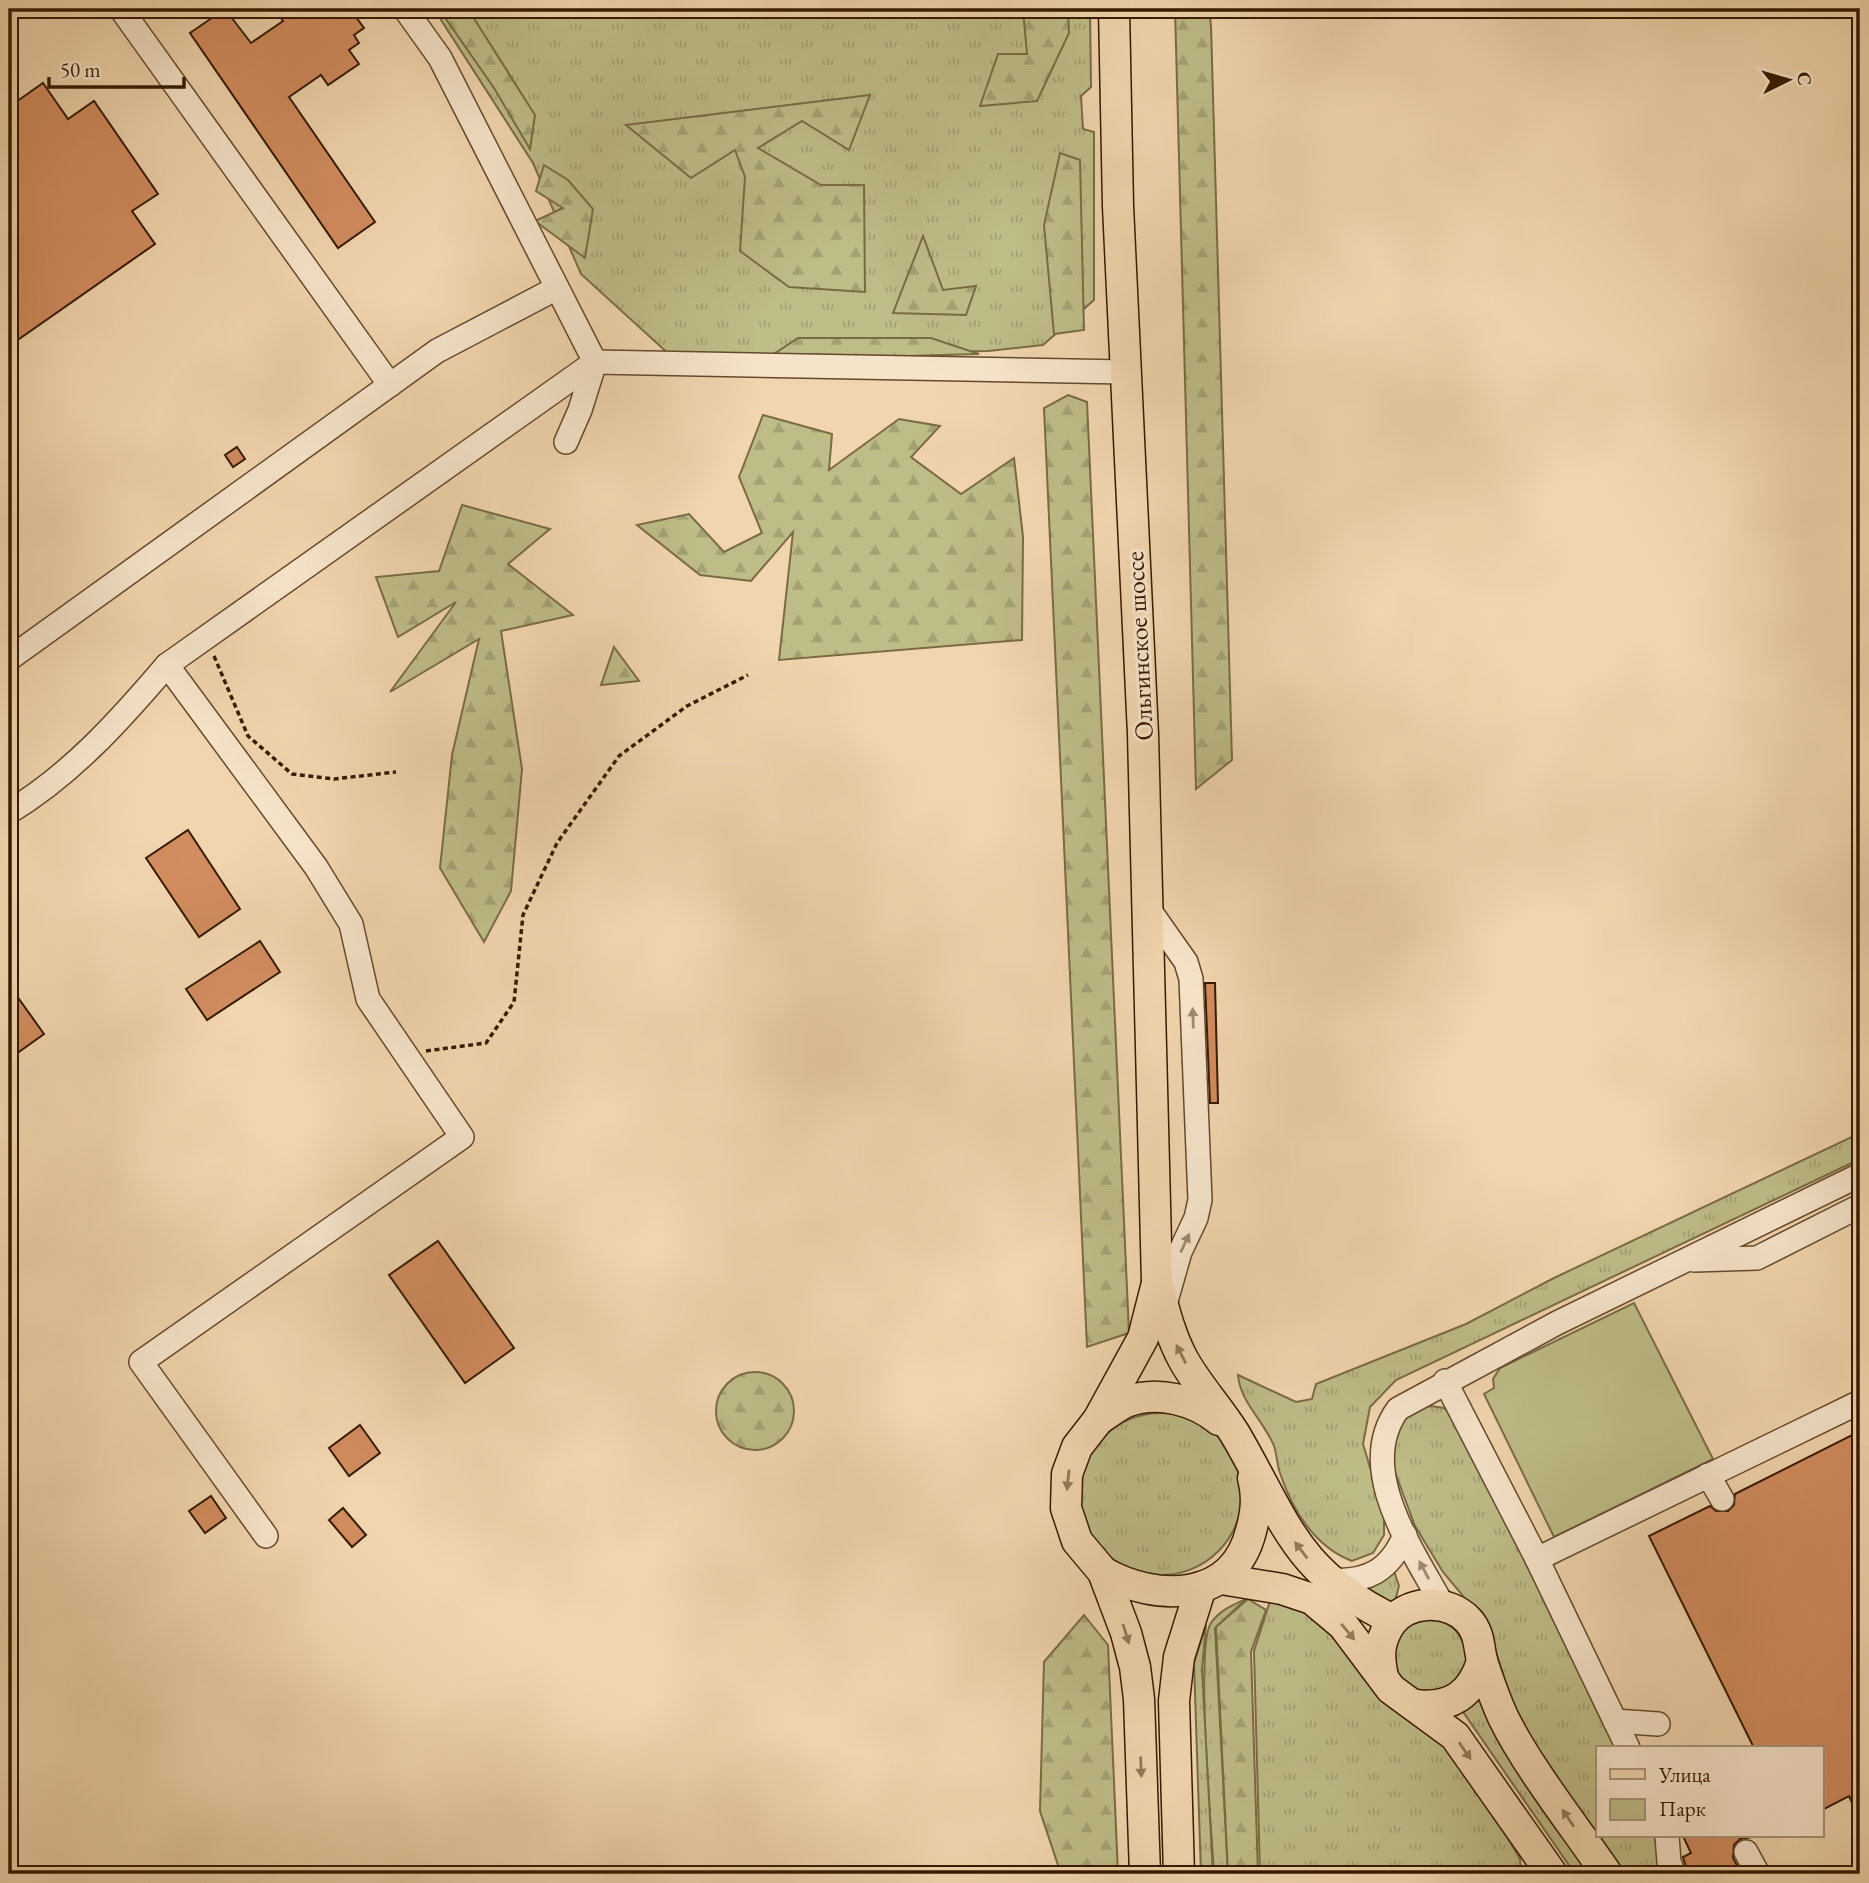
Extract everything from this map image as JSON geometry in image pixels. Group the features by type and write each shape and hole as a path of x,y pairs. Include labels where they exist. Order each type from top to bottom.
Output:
{"main road":[{"name":"Ольгинское шоссе","path":"1114,9 1161,1295"},
{"path":"1145,1874 1138,1688 1126,1633 1102,1572 1077,1541 1066,1508 1070,1465 1077,1447 1098,1420 1143,1338 1161,1295"},
{"path":"1161,1295 1183,1360 1233,1431 1279,1520 1316,1570 1356,1602 1393,1620"},
{"path":"1098,1420 1127,1402 1181,1398 1205,1408 1233,1431"},
{"path":"1179,1874 1174,1701 1179,1657 1211,1583 1247,1547 1257,1508 1250,1461"},
{"path":"1102,1572 1127,1586 1160,1592 1211,1583 1282,1589 1312,1599 1343,1625 1391,1689 1455,1736 1552,1874"},
{"path":"1383,1677 1379,1657 1382,1637 1393,1620 1416,1606 1443,1606 1460,1613 1476,1630 1482,1661 1504,1720 1607,1874"},
{"path":"1415,1705 1433,1707 1458,1698 1476,1678 1482,1661"}],"lane":[{"path":"121,9 390,385"},
{"path":"405,9 440,58 595,362 580,410 566,442"},
{"path":"9,659 437,351 557,288"},
{"path":"9,812 41,792 128,711 167,664 595,362 1126,372"},
{"path":"167,664 316,867 351,924 368,999 462,1138 141,1362 266,1536"},
{"path":"1148,908 1186,962 1191,979 1199,1200 1196,1218 1161,1295"},
{"path":"1443,1606 1405,1535 1384,1480 1381,1451 1385,1426 1398,1409 1445,1381 1684,1260 1860,1175"},
{"path":"1684,1260 1756,1258 1860,1206"},
{"path":"1445,1381 1537,1559 1627,1746"},
{"path":"1537,1559 1860,1402"},
{"path":"1708,1475 1722,1499"},
{"path":"1329,1580 1352,1582 1376,1572 1396,1556 1405,1535"},
{"path":"1615,1721 1658,1724"},
{"path":"1667,1838 1674,1874"},
{"path":"1746,1852 1758,1874"}],"path":[{"path":"206,637 247,736 292,774 334,779 396,772"},
{"path":"405,1054 486,1044 514,1002 523,915 557,843 619,756 687,706 748,675"}],"green space":[{"path":"434,9 1090,9 1091,87 1081,96 1083,129 1094,132 1094,300 1043,345 988,351 672,357 581,274 533,163"},
{"path":"439,9 468,9 535,115 530,149 494,88"},
{"path":"1023,9 1068,9 1069,33 1037,101 980,106 998,54 1027,54"},
{"path":"1175,9 1209,9 1211,26 1232,760 1196,789"},
{"path":"870,95 849,150 802,121 758,148 821,185 864,185 865,292 789,287 740,251 745,177 735,150 691,178 626,125"},
{"path":"1060,153 1080,160 1084,330 1054,334 1044,225"},
{"path":"544,165 568,180 593,209 585,258 535,221 563,208 536,191"},
{"path":"923,236 943,290 976,286 966,315 893,313"},
{"path":"798,338 931,338 979,354 765,360"},
{"path":"1068,395 1087,402 1129,1333 1087,1347 1044,408"},
{"path":"763,415 832,434 829,470 899,419 940,426 911,457 961,494 1014,458 1023,537 1022,640 779,660 793,532 751,581 700,575 637,525 689,514 724,552 762,533 739,477"},
{"path":"462,505 550,529 508,564 573,615 501,631 522,769 511,891 484,942 440,868 452,755 479,639 390,692 456,602 398,637 376,577 439,571"},
{"path":"614,647 639,681 601,685"},
{"path":"1860,1133 1860,1159 1396,1380 1370,1407 1363,1444 1384,1514 1384,1535 1373,1553 1352,1561 1327,1547 1307,1526 1285,1487 1274,1446 1243,1394 1238,1375 1296,1402 1312,1399 1316,1384 1466,1324 1554,1278"},
{"path":"1634,1303 1713,1459 1554,1537 1484,1394 1494,1388 1493,1379 1500,1368"},
{"path":"755,1372 770,1375 787,1389 794,1411 791,1426 777,1443 755,1450 740,1447 723,1433 716,1411 719,1396 733,1379"},
{"path":"1431,1406 1444,1408 1456,1418 1615,1746 1596,1746 1596,1838 1658,1838 1666,1874 1615,1874 1542,1764 1512,1703 1488,1626 1443,1572 1415,1526 1389,1456 1394,1425 1413,1410"},
{"path":"1161,1413 1192,1420 1218,1437 1235,1463 1242,1494 1235,1525 1218,1551 1192,1568 1161,1575 1130,1568 1104,1551 1087,1525 1080,1494 1087,1463 1104,1437 1130,1420"},
{"path":"1393,1568 1399,1586 1395,1601 1388,1605 1357,1587"},
{"path":"1293,1598 1332,1626 1363,1678 1437,1734 1489,1806 1520,1859 1521,1874 1467,1874 1463,1871 1465,1874 1260,1874 1254,1651 1270,1601"},
{"path":"1246,1599 1215,1628 1228,1874 1214,1874 1204,1702 1206,1639 1211,1623 1218,1615"},
{"path":"1248,1599 1266,1610 1251,1652 1258,1874 1228,1874 1216,1627"},
{"path":"1084,1615 1108,1645 1118,1874 1061,1874 1040,1811 1044,1662"},
{"path":"1432,1619 1447,1624 1457,1632 1469,1659 1450,1691 1412,1692 1394,1672 1396,1643 1404,1629 1420,1621"},
{"path":"1206,1625 1202,1669 1213,1874 1201,1874 1194,1663"},
{"path":"1483,1685 1598,1874 1575,1874 1457,1703"}],"building":[{"path":"225,9 251,43 283,21 274,9 350,9 364,28 354,35 359,43 349,50 359,64 328,85 321,75 289,97 375,222 338,248 190,33"},
{"path":"43,83 68,119 94,101 158,194 132,211 155,244 9,346 9,107"},
{"path":"237,447 245,459 233,467 225,455"},
{"path":"188,830 240,909 199,937 146,858"},
{"path":"260,941 280,972 207,1020 186,989"},
{"path":"1205,983 1215,983 1218,1103 1210,1103"},
{"path":"9,985 44,1034 9,1059"},
{"path":"438,1241 514,1348 465,1383 389,1275"},
{"path":"360,1425 380,1453 349,1476 329,1448"},
{"path":"1860,1431 1860,1820 1849,1796 1824,1809 1824,1746 1753,1746 1649,1536 1710,1506 1716,1511 1728,1511 1734,1505 1735,1494"},
{"path":"211,1496 226,1518 205,1533 189,1511"},
{"path":"343,1508 366,1535 352,1547 329,1520"},
{"path":"1684,1838 1746,1838 1740,1839 1734,1845 1733,1858 1742,1874 1688,1874 1683,1857 1691,1853"}]}
